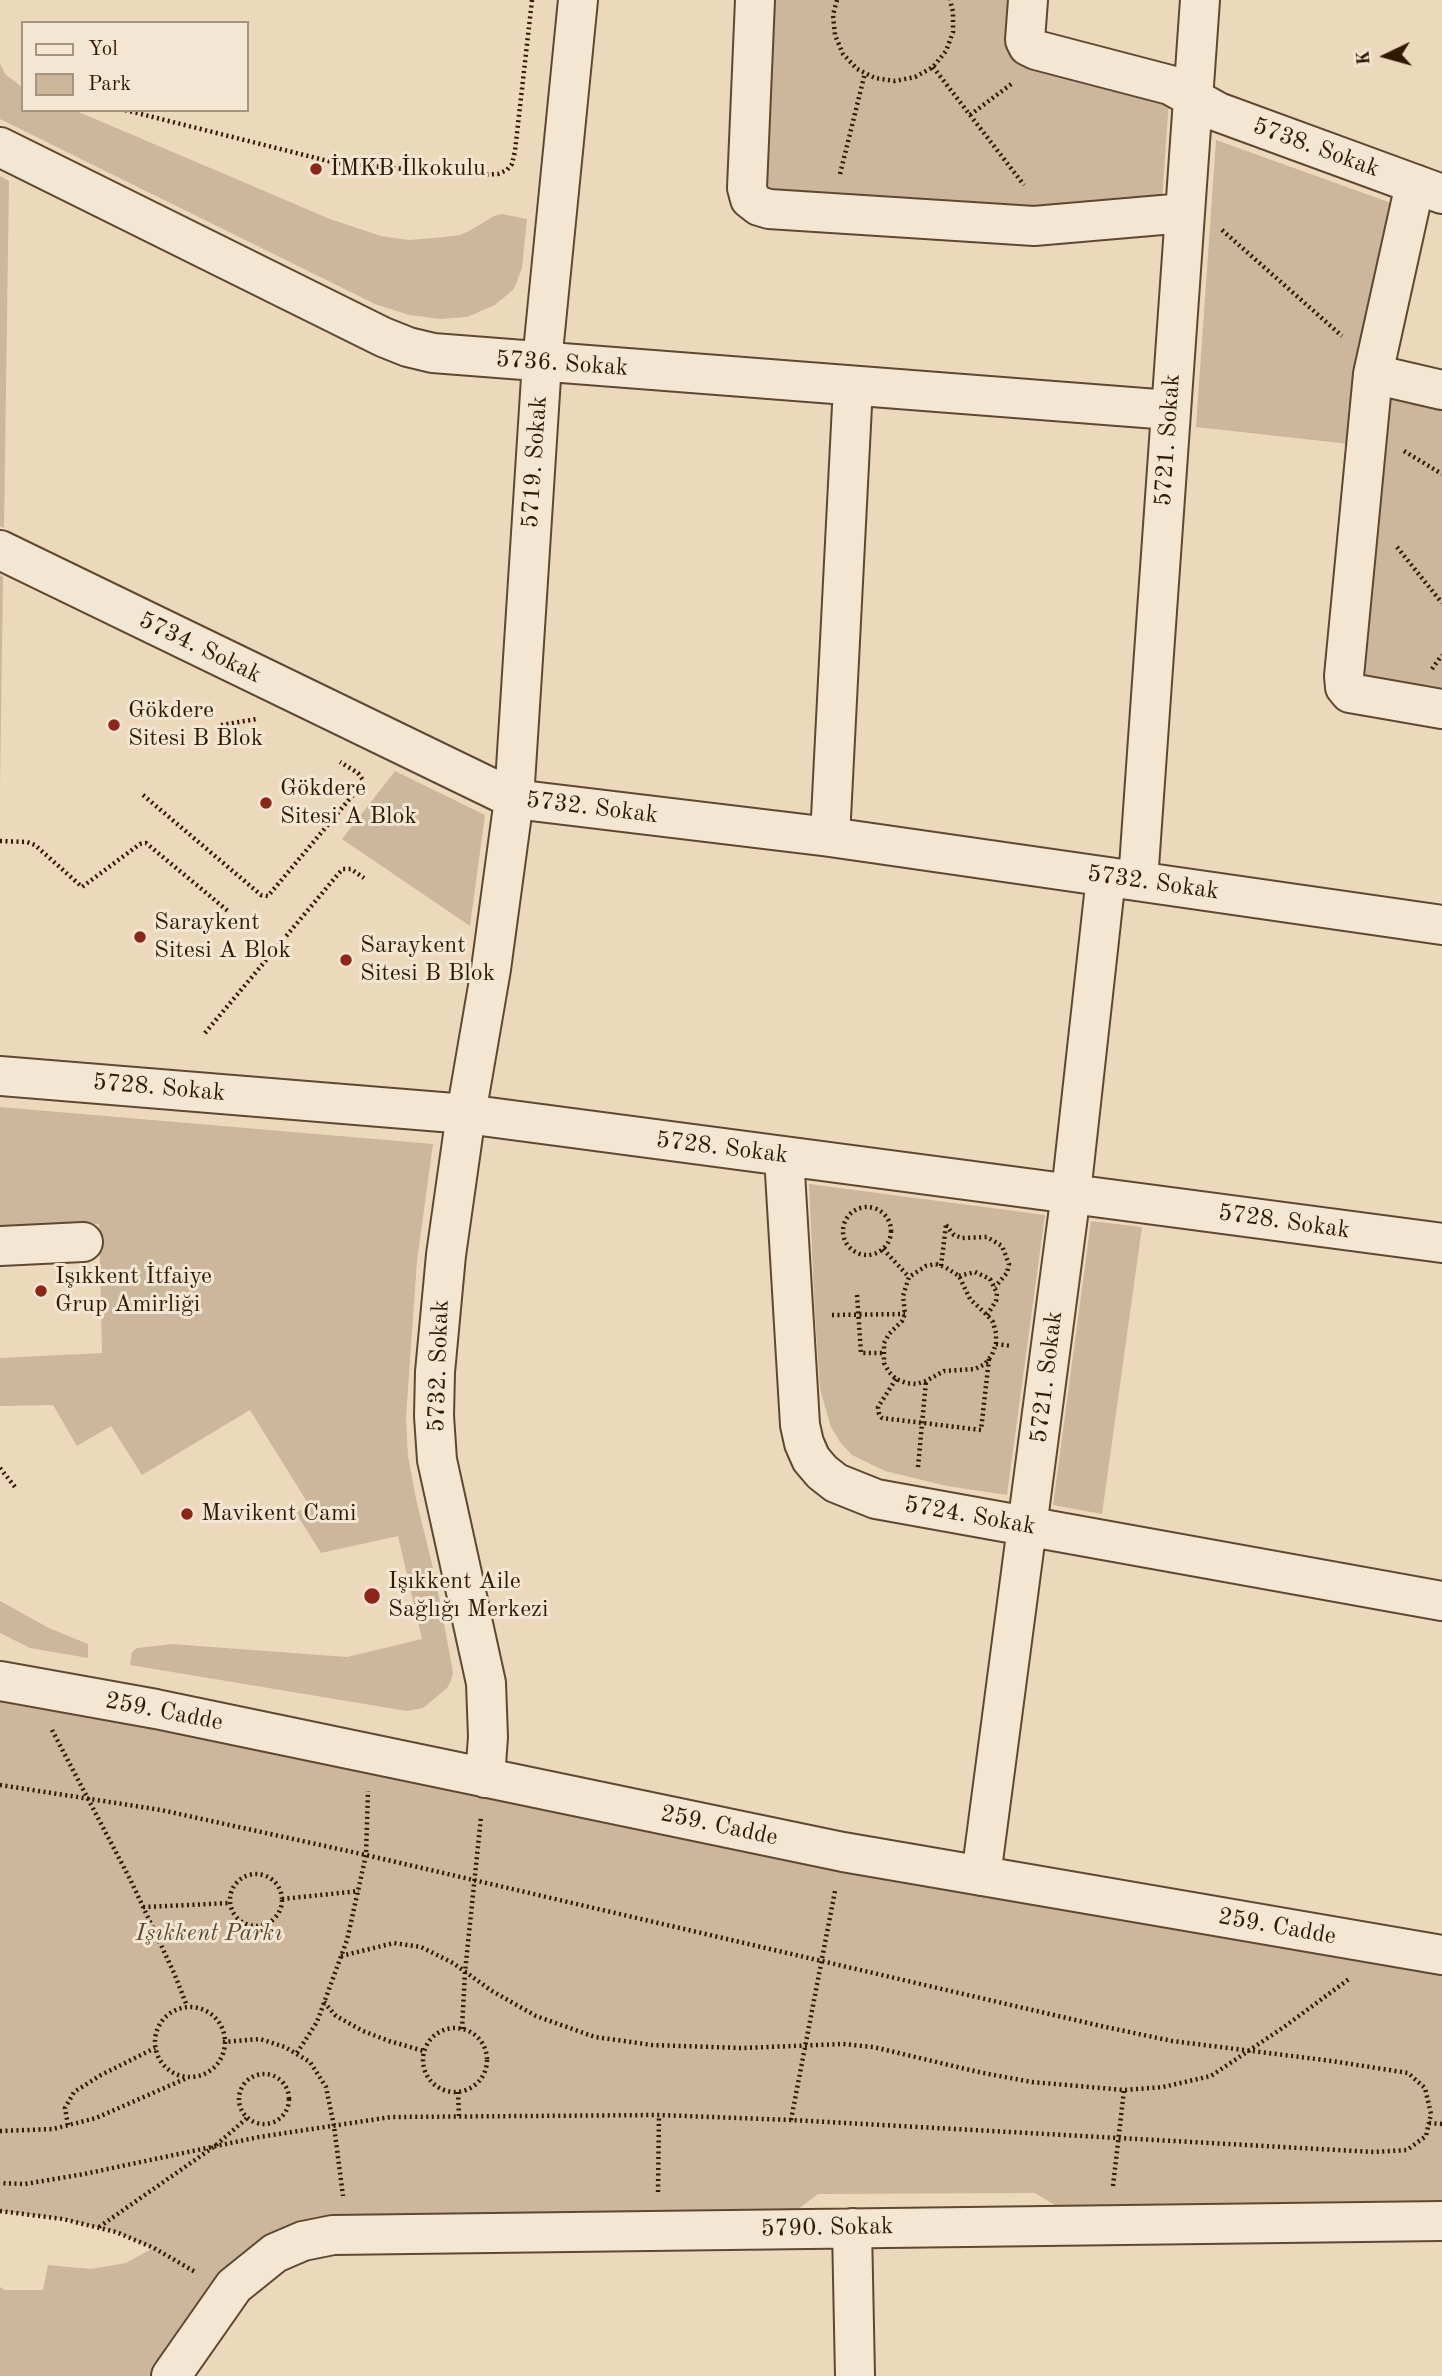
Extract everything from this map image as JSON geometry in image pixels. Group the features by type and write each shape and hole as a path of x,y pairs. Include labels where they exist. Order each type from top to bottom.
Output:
{"street":[{"name":"5719. Sokak","path":"514,799 542,362 578,0"},
{"path":"755,0 747,188 750,199 759,206 769,209 1034,226 1185,213"},
{"name":"5738. Sokak","path":"1028,0 1024,30 1028,46 1036,50 1170,85 1218,112 1428,189"},
{"name":"5721. Sokak","path":"981,1876 1070,1193 1122,879 1170,410 1200,0"},
{"name":"5736. Sokak","path":"0,147 383,337 433,353 1170,410"},
{"path":"1428,189 1374,365 1344,676 1345,687 1350,694 1442,709"},
{"path":"1374,365 1442,390"},
{"path":"830,837 853,386"},
{"name":"5734. Sokak","path":"0,550 514,799"},
{"name":"5732. Sokak","path":"485,1778 488,1737 486,1683 437,1460 434,1416 439,1317 466,1114 491,969 514,799 830,837 1442,925"},
{"name":"5728. Sokak","path":"0,1076 466,1114 1442,1243"},
{"name":"5724. Sokak","path":"784,1156 797,1404 804,1443 811,1459 836,1483 876,1499 1442,1601"},
{"path":"0,1246 83,1242"},
{"name":"259. Cadde","path":"11,1683 156,1709 843,1852 1442,1955"},
{"name":"5790. Sokak","path":"171,2376 229,2292 254,2268 275,2253 303,2241 333,2235 1442,2221"},
{"path":"852,2228 855,2376"}],"path":[{"path":"133,112 335,163 473,175 498,174 512,164 515,150 532,0"},
{"path":"837,0 833,15 835,35 843,54 857,69 875,78 895,81 915,77 933,67 946,51 953,32 950,0"},
{"path":"933,67 1056,225"},
{"path":"831,213 865,73"},
{"path":"1185,213 1210,219 1374,365"},
{"path":"1361,502 1442,603"},
{"path":"221,725 266,718"},
{"path":"143,795 261,895 268,896 363,783 358,773 337,760"},
{"path":"0,841 35,845 82,887 140,844 146,843 228,911"},
{"path":"205,1033 343,869 351,869 364,878"},
{"path":"862,1208 877,1209 883,1214 890,1227 890,1235 883,1249 867,1255 852,1251 844,1237 843,1229 849,1215 862,1208"},
{"path":"941,1266 947,1213"},
{"path":"946,1225 954,1235 962,1238 987,1237 1002,1246 1009,1264 1007,1273 996,1287 996,1301 987,1315"},
{"path":"883,1249 909,1277"},
{"path":"926,1266 941,1266 959,1276 970,1299 987,1315 996,1333 996,1344 985,1364 975,1369 944,1371 916,1384 896,1379 884,1363 884,1343 905,1314 903,1296 909,1277 926,1266"},
{"path":"959,1276 966,1273 983,1274 996,1287"},
{"path":"857,1295 861,1353 883,1353"},
{"path":"825,1315 905,1314"},
{"path":"896,1379 880,1402 879,1414 887,1420 981,1430 989,1358"},
{"path":"918,1469 926,1381"},
{"path":"0,1468 15,1487"},
{"path":"11,1683 51,1730 144,1907 187,2006"},
{"path":"296,2053 317,2022 341,1956 359,1891 366,1855 369,1807 367,1753"},
{"path":"462,2029 465,1972 485,1778"},
{"path":"0,1784 161,1810 1172,2041 1408,2073 1425,2088 1431,2114 1426,2136 1407,2150 1374,2152 659,2115 391,2117 215,2146 84,2175 25,2184 0,2183"},
{"path":"790,2120 843,1852"},
{"path":"251,1875 268,1877 275,1883 282,1899 277,1916 271,1922 254,1927 239,1920 233,1914 230,1903 232,1889 236,1883 251,1875"},
{"path":"282,1899 359,1891"},
{"path":"144,1907 230,1903"},
{"path":"341,1956 394,1943 421,1947 453,1963 492,1991 536,2016 594,2037 652,2045 804,2047 843,2044 873,2047 972,2071 1032,2082 1124,2090 1163,2087 1211,2076 1250,2051 1391,1947"},
{"path":"324,2002 337,2016 363,2031 424,2051"},
{"path":"0,2131 53,2129 96,2118 187,2078 199,2077 210,2071 224,2053 224,2030 210,2012 199,2007 175,2009 158,2025 155,2036 159,2059 166,2068 187,2078"},
{"path":"446,2029 462,2029 477,2037 483,2045 487,2056 486,2066 477,2083 468,2089 448,2092 430,2081 422,2061 424,2051 428,2041 436,2033 446,2029"},
{"path":"223,2042 260,2039 285,2047 310,2062 326,2087 334,2126 347,2235"},
{"path":"68,2125 65,2108 74,2092 155,2048"},
{"path":"270,2075 277,2078 283,2084 288,2099 284,2114 270,2123 261,2124 247,2118 239,2103 242,2087 254,2076 270,2075"},
{"path":"1108,2225 1124,2090"},
{"path":"458,2092 459,2116"},
{"path":"658,2231 659,2115"},
{"path":"98,2228 215,2146 247,2118"},
{"path":"1429,2123 1442,2124"},
{"path":"0,2211 63,2218 116,2232 154,2248 229,2292"}],"green space":[{"path":"755,0 1028,0 1024,30 1170,85 1161,215 759,206"},
{"path":"0,63 5,74 21,86 21,112 79,112 330,219 381,236 409,240 444,237 460,235 502,214 527,219 522,268 514,289 495,305 467,317 440,319 409,315 375,304 0,119"},
{"path":"1216,140 1394,204 1349,444 1196,427"},
{"path":"0,176 9,181 4,528 0,526"},
{"path":"1392,393 1442,404 1442,696 1359,677 1384,399"},
{"path":"0,575 3,577 0,788"},
{"path":"395,771 485,815 470,926 342,839"},
{"path":"0,1107 433,1144 417,1261 406,1417 408,1456 453,1672 447,1688 423,1708 407,1711 130,1665 132,1652 137,1648 172,1644 347,1657 422,1639 398,1536 321,1553 296,1513 309,1505 250,1410 142,1475 111,1426 77,1446 53,1405 0,1406 0,1358 102,1353 99,1224 0,1227"},
{"path":"809,1184 1045,1215 1007,1495 947,1486 885,1471 852,1455 840,1442 831,1427 820,1389"},
{"path":"1091,1221 1142,1227 1102,1514 1053,1505"},
{"path":"0,1601 49,1628 88,1644 88,1658 30,1648 0,1633"},
{"name":"Işıkkent Parkı","path":"0,1681 1442,1955 1442,2221 1088,2225 1035,2193 818,2194 772,2229 303,2241 171,2376 0,2376 0,2287 5,2290 43,2290 48,2265 91,2269 126,2263 153,2248 116,2232 63,2219 0,2211"}],"place":[{"name":"İMKB İlkokulu","path":"316,169"},
{"name":"Gökdere Sitesi B Blok","path":"114,725"},
{"name":"Gökdere Sitesi A Blok","path":"266,803"},
{"name":"Saraykent Sitesi A Blok","path":"140,937"},
{"name":"Saraykent Sitesi B Blok","path":"346,960"},
{"name":"Işıkkent İtfaiye Grup Amirliği","path":"41,1291"},
{"name":"Mavikent Cami","path":"187,1514"},
{"name":"Işıkkent Aile Sağlığı Merkezi","path":"372,1596"}]}
